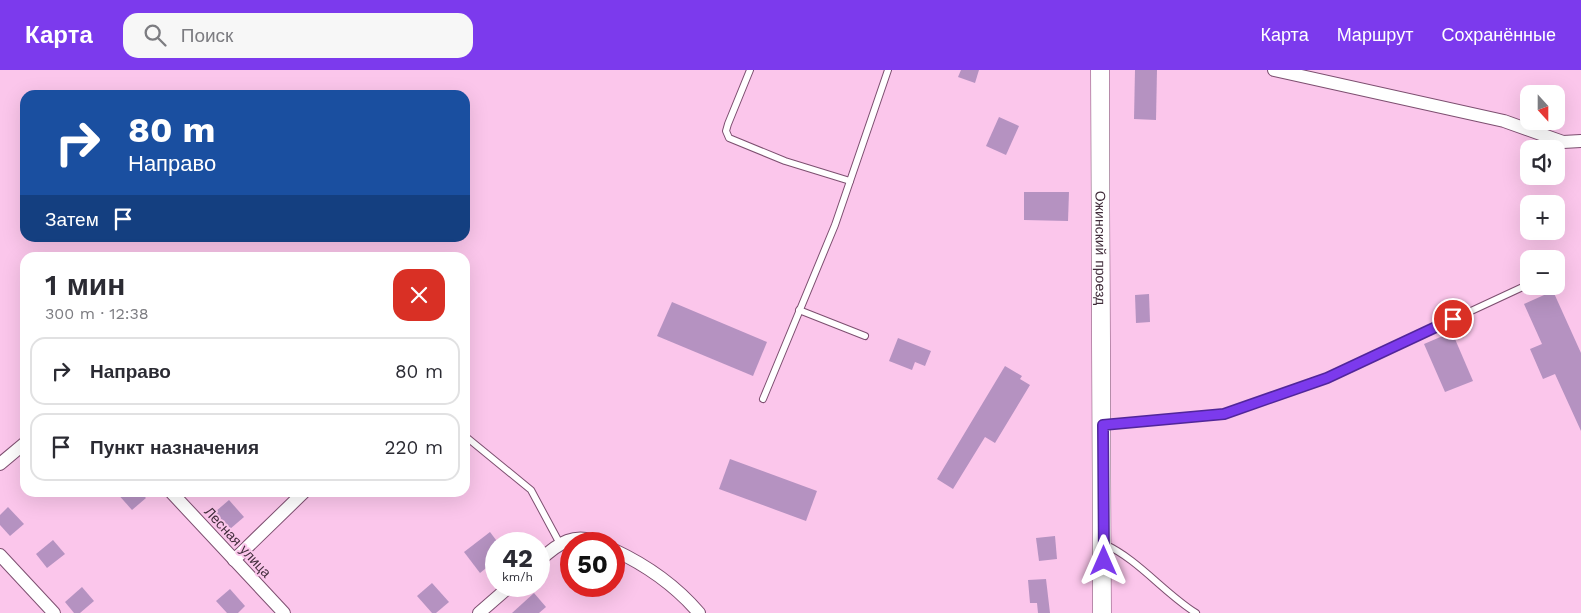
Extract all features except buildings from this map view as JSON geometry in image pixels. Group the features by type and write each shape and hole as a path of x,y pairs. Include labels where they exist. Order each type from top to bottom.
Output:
{"main road":[{"name":"Ожинский проезд","path":"1100,70 1104,544 1102,613"}],"street":[{"path":"1274,70 1504,122 1563,142 1581,141"},
{"path":"0,464 20,447"},
{"name":"Лесная улица","path":"176,497 284,613"},
{"path":"234,560 299,497"},
{"path":"550,551 559,542"},
{"path":"625,555 640,562 676,590 699,613"},
{"path":"0,556 54,613"},
{"path":"479,613 497,597"}],"lane":[{"path":"750,70 728,124 726,131 729,138 785,161 850,181"},
{"path":"763,400 850,181 888,70"},
{"path":"1103,425 1224,414 1327,378 1520,288"},
{"path":"800,310 865,336"},
{"path":"470,440 531,490 559,542"},
{"path":"1104,544 1117,550 1179,602 1196,613"}],"route":[{"path":"1104,561 1103,425 1224,414 1327,378 1453,319"}]}
